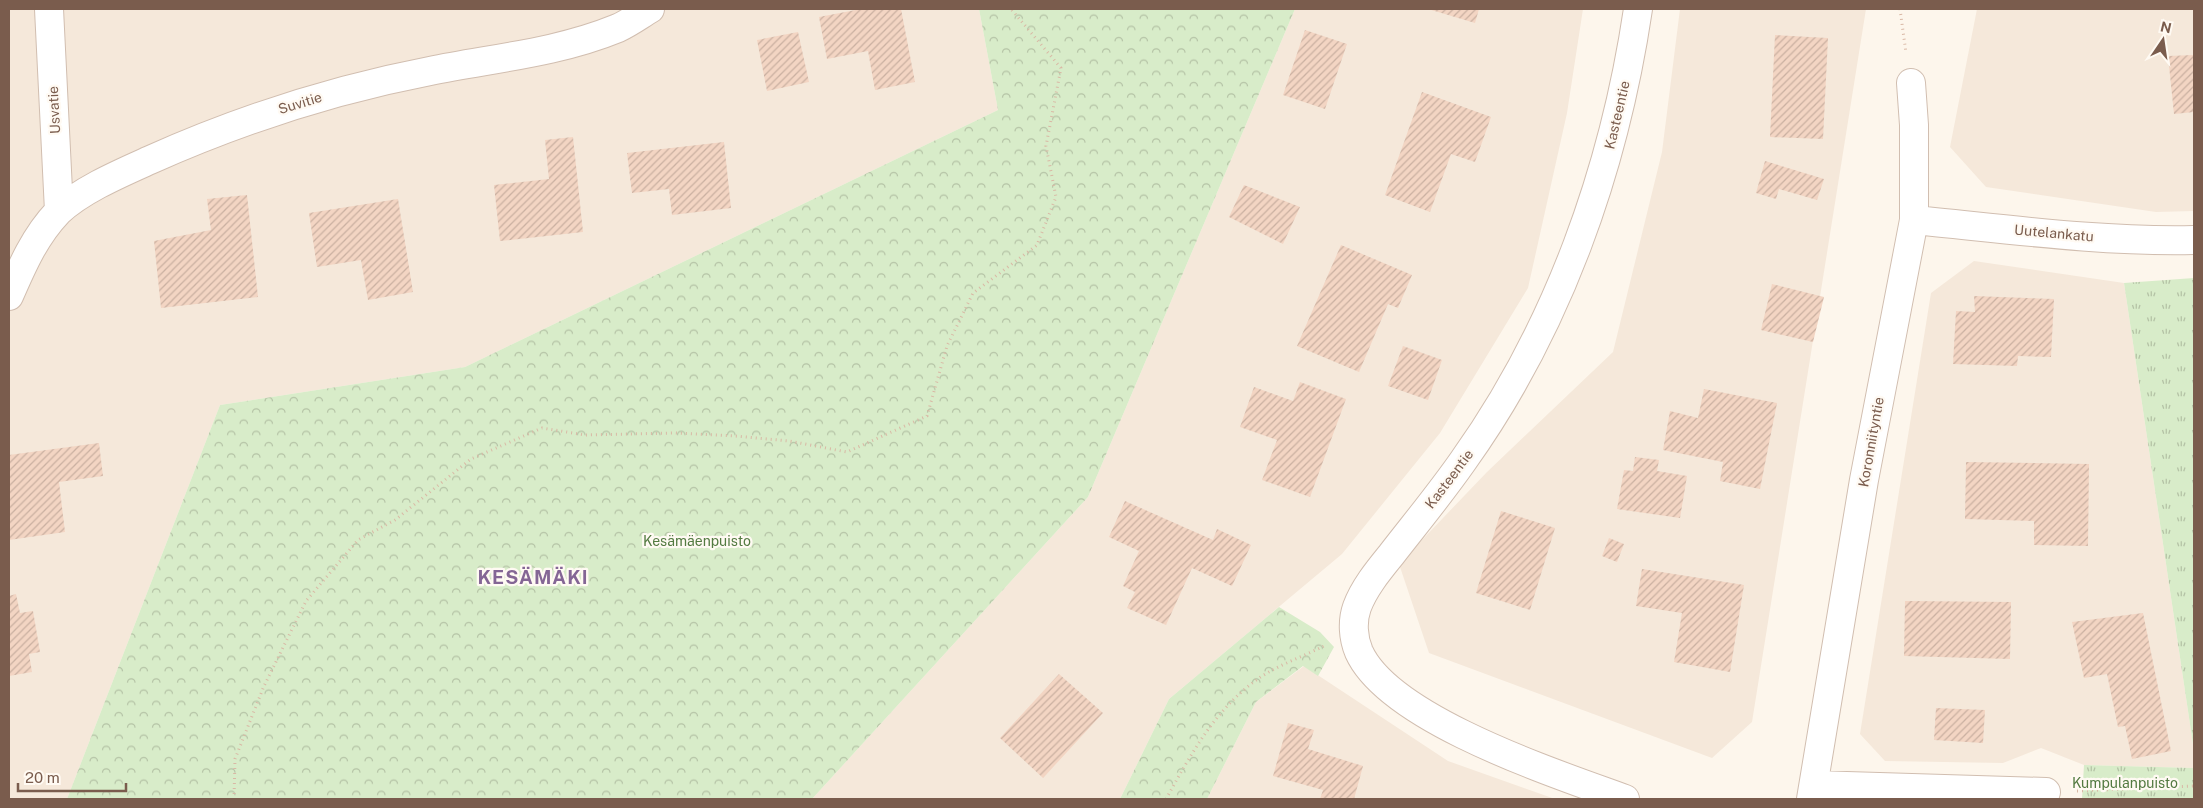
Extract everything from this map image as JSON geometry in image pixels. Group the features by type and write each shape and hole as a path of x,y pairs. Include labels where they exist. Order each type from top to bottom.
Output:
{"street":[{"name":"Usvatie","path":"49,9 59,211"},
{"name":"Suvitie","path":"9,296 36,239 59,211 124,171 219,130 289,105 362,84 546,50 620,27 650,9"},
{"name":"Kasteentie","path":"1625,799 1486,745 1433,719 1398,695 1373,672 1359,653 1353,632 1356,608 1369,583 1463,462 1529,358 1557,299 1608,153 1631,52 1638,9"},
{"name":"Koronniityntie","path":"1812,792 1864,480 1914,220 1914,125 1911,83"},
{"name":"Uutelankatu","path":"1914,220 2131,240 2194,240"},
{"path":"1812,792 2046,792"}],"path":[{"path":"234,799 235,759 264,686 306,600 358,540 395,520 470,458 542,428 586,434 675,433 735,436 789,441 847,452 927,416 947,346 973,293 1037,245 1056,197 1046,146 1061,68 1011,9"},
{"path":"1900,9 1911,83"},
{"path":"1166,799 1188,759 1222,710 1256,680 1353,632"},
{"path":"2046,792 2194,786"}],"shaded area":[{"path":"9,9 979,9 998,110 465,367 220,405 67,799 9,799"},
{"path":"1295,9 1583,9 1567,113 1528,288 1440,433 1342,554 1169,699 1120,799 812,799 1088,497"},
{"path":"1680,9 1866,9 1752,722 1712,758 1429,653 1399,564 1487,472 1613,352 1662,152"},
{"path":"1977,9 2194,9 2194,211 2156,212 1986,187 1950,147"},
{"path":"1974,261 2124,283 2194,751 2194,768 2084,765 2041,748 2003,763 1885,761 1860,734 1931,293"},
{"path":"1304,666 1448,761 1555,799 1207,799 1256,702"}],"green space":[{"name":"Kesämäenpuisto","path":"979,9 1295,9 1088,497 812,799 67,799 220,405 465,367 998,110"},
{"name":"Kumpulanpuisto","path":"2194,278 2194,751 2124,283"},
{"path":"1279,607 1320,632 1334,647 1318,676 1303,666 1256,702 1207,799 1120,799 1169,699"},
{"name":"Kumpulanpuisto","path":"2084,765 2194,768 2194,799 2082,799"}],"building":[{"path":"861,9 901,9 915,82 875,90 868,51 827,59 819,17"},
{"path":"1428,9 1479,9 1475,23"},
{"path":"1305,30 1347,44 1325,109 1283,95"},
{"path":"798,32 809,82 767,91 757,40"},
{"path":"1775,35 1828,38 1823,139 1770,137"},
{"path":"2194,55 2194,112 2174,114 2168,56"},
{"path":"1422,92 1491,117 1475,162 1451,154 1430,212 1385,195"},
{"path":"573,137 583,232 500,241 494,185 549,179 545,140"},
{"path":"724,142 731,208 672,215 669,189 632,193 627,153"},
{"path":"1765,161 1824,179 1817,200 1779,189 1776,199 1756,193"},
{"path":"1244,185 1300,207 1283,244 1229,217"},
{"path":"247,195 258,297 161,308 154,241 211,230 207,199"},
{"path":"398,199 413,292 368,300 361,260 317,267 309,213"},
{"path":"1341,245 1412,275 1398,308 1388,304 1359,372 1297,346"},
{"path":"1772,284 1824,297 1813,342 1761,330"},
{"path":"1974,296 2054,299 2051,357 2018,356 2017,366 1953,364 1956,311 1975,312"},
{"path":"1403,346 1442,360 1428,400 1388,386"},
{"path":"1300,382 1346,399 1310,497 1262,480 1277,440 1240,427 1254,387 1293,401"},
{"path":"1704,389 1777,403 1760,489 1720,481 1723,462 1663,450 1670,411 1698,418"},
{"path":"99,443 103,476 59,482 65,532 9,540 9,455"},
{"path":"1635,457 1659,460 1657,471 1687,476 1680,518 1617,509 1624,470 1633,471"},
{"path":"1966,462 2089,464 2088,546 2034,545 2034,521 1965,519"},
{"path":"1125,501 1213,540 1217,529 1251,545 1232,586 1192,568 1166,625 1127,608 1135,592 1123,586 1139,551 1109,537"},
{"path":"1501,511 1555,528 1530,610 1476,593"},
{"path":"1609,538 1624,544 1617,562 1602,556"},
{"path":"1642,569 1744,585 1730,672 1674,662 1682,613 1636,606"},
{"path":"16,594 20,613 33,611 40,652 29,654 32,672 9,676 9,596"},
{"path":"1905,601 2011,602 2010,659 1904,656"},
{"path":"2143,613 2171,751 2132,759 2125,726 2118,727 2107,674 2084,678 2072,622"},
{"path":"1059,674 1103,713 1043,778 1000,738"},
{"path":"1936,708 1985,710 1983,743 1934,740"},
{"path":"1288,723 1314,730 1308,749 1363,766 1354,799 1320,799 1323,790 1273,776"}],"district":[{"name":"KESÄMÄKI","path":"533,577"}]}
